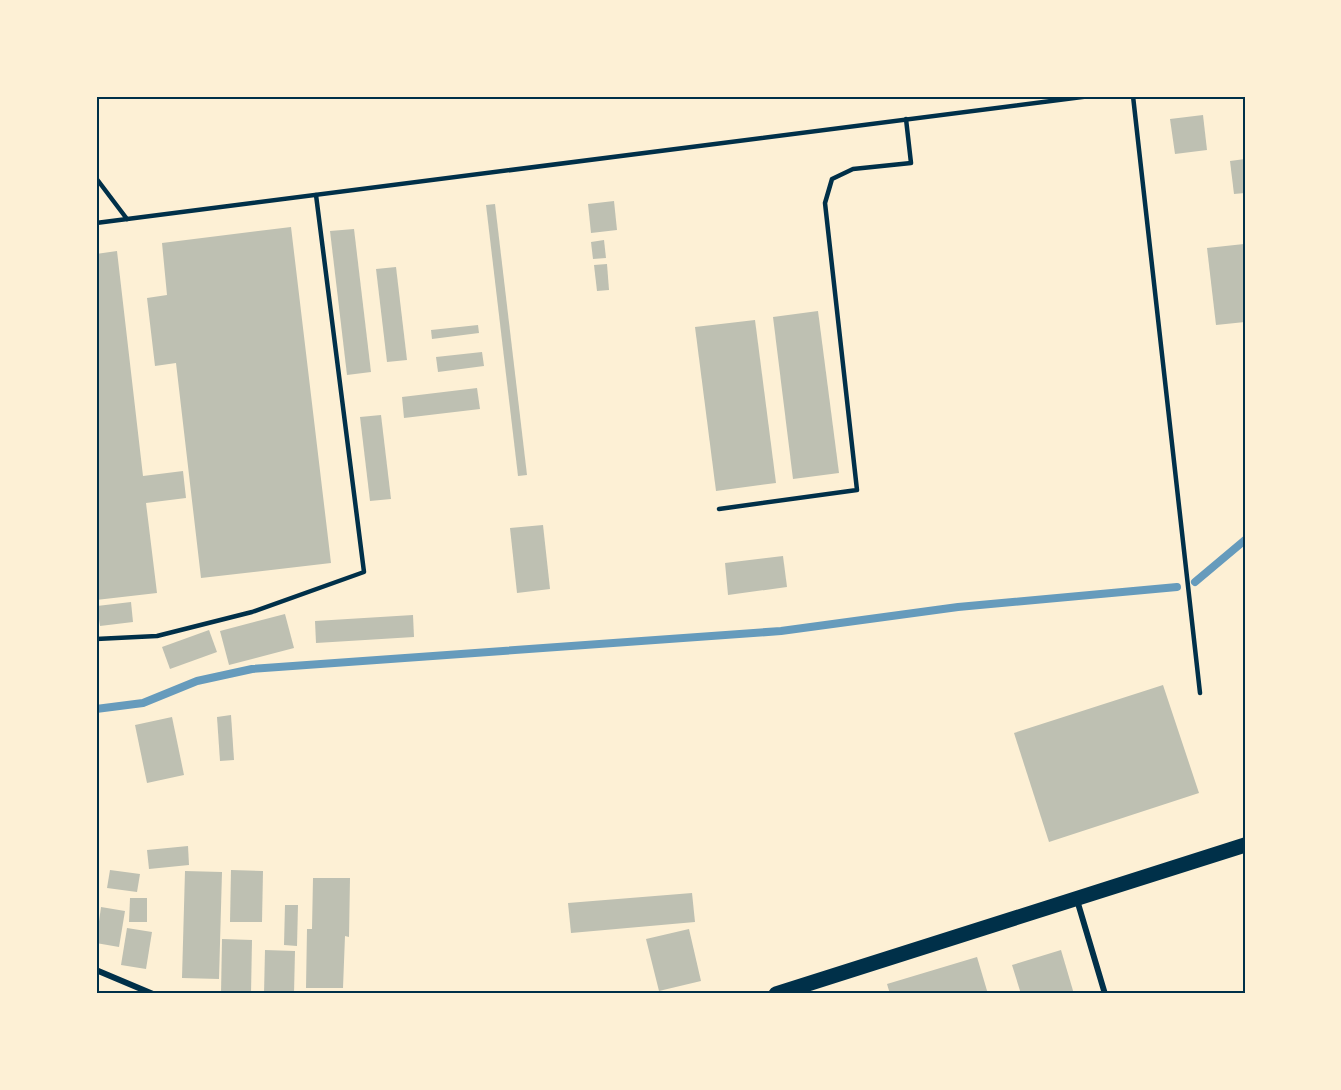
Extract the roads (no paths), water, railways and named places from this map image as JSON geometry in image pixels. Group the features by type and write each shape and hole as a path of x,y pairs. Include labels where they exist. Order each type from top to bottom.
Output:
{"main road":[{"path":"776,994 1245,845"}],"street":[{"path":"1077,898 1105,994"},
{"path":"96,970 153,994"}],"lane":[{"path":"96,223 1090,96"},
{"path":"1133,96 1200,693"},
{"path":"718,509 857,490 825,203 832,179 852,169 910,163 906,119"},
{"path":"96,178 127,219"},
{"path":"96,639 157,636 252,612 364,572 316,195"}],"waterway":[{"path":"1195,582 1245,540"},
{"path":"96,709 143,703 197,681 252,669 781,631 958,607 1177,587"}]}
